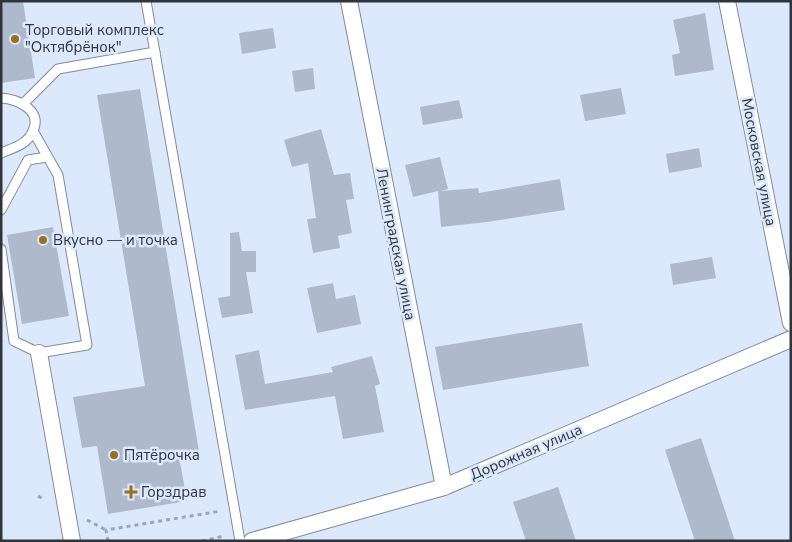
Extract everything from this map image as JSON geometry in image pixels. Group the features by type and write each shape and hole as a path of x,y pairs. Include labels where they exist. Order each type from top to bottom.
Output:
{"street":[{"name":"Ленинградская улица","path":"349,1 444,487"},
{"name":"Московская улица","path":"727,1 791,322"},
{"name":"Дорожная улица","path":"252,541 444,487 791,339"},
{"path":"39,353 72,541"}],"lane":[{"path":"146,1 240,541"},
{"path":"24,104 58,69 155,52"},
{"path":"1,98 12,98 24,104 35,119 33,131 21,145 1,153"},
{"path":"1,249 10,298 8,308 14,341 39,353 87,345 58,174 33,131"},
{"path":"1,210 28,160 48,157"},
{"path":"1,299 8,308"}],"path":[{"path":"108,541 106,530 234,509"}],"building":[{"name":"Торговый комплекс \"Октябрёнок\"","path":"1,1 23,1 35,78 1,83"},
{"path":"705,13 714,70 675,76 672,55 680,53 673,20"},
{"path":"273,28 276,48 242,54 239,33"},
{"path":"313,68 315,89 295,92 292,71"},
{"path":"621,88 626,114 585,121 580,95"},
{"path":"140,89 200,458 180,462 187,501 108,514 97,446 82,448 73,397 145,386 97,95"},
{"path":"459,100 463,118 423,125 420,107"},
{"path":"321,129 334,175 350,173 354,199 346,200 352,233 338,236 340,248 313,253 307,219 316,218 308,163 292,167 284,140"},
{"path":"699,148 702,167 669,173 666,154"},
{"path":"440,157 448,189 440,191 478,188 479,193 560,179 565,210 441,227 438,191 413,197 405,165"},
{"path":"53,227 69,316 22,324 7,235"},
{"path":"239,232 242,251 256,251 256,272 246,272 253,313 222,318 218,298 230,296 230,233"},
{"path":"712,257 716,278 673,285 670,264"},
{"path":"333,283 336,299 355,295 361,324 317,333 307,288"},
{"path":"582,323 589,366 443,390 435,347"},
{"path":"259,350 265,384 333,372 331,367 372,356 380,384 375,386 384,432 343,439 335,396 245,410 235,355"},
{"path":"701,438 735,541 695,541 665,450"},
{"path":"558,487 576,541 526,541 513,502"}],"place":[{"name":"Торговый комплекс \"Октябрёнок\"","path":"15,39"},
{"name":"Вкусно — и точка","path":"43,240"},
{"name":"Пятёрочка","path":"114,455"},
{"name":"Горздрав","path":"131,492"}]}
